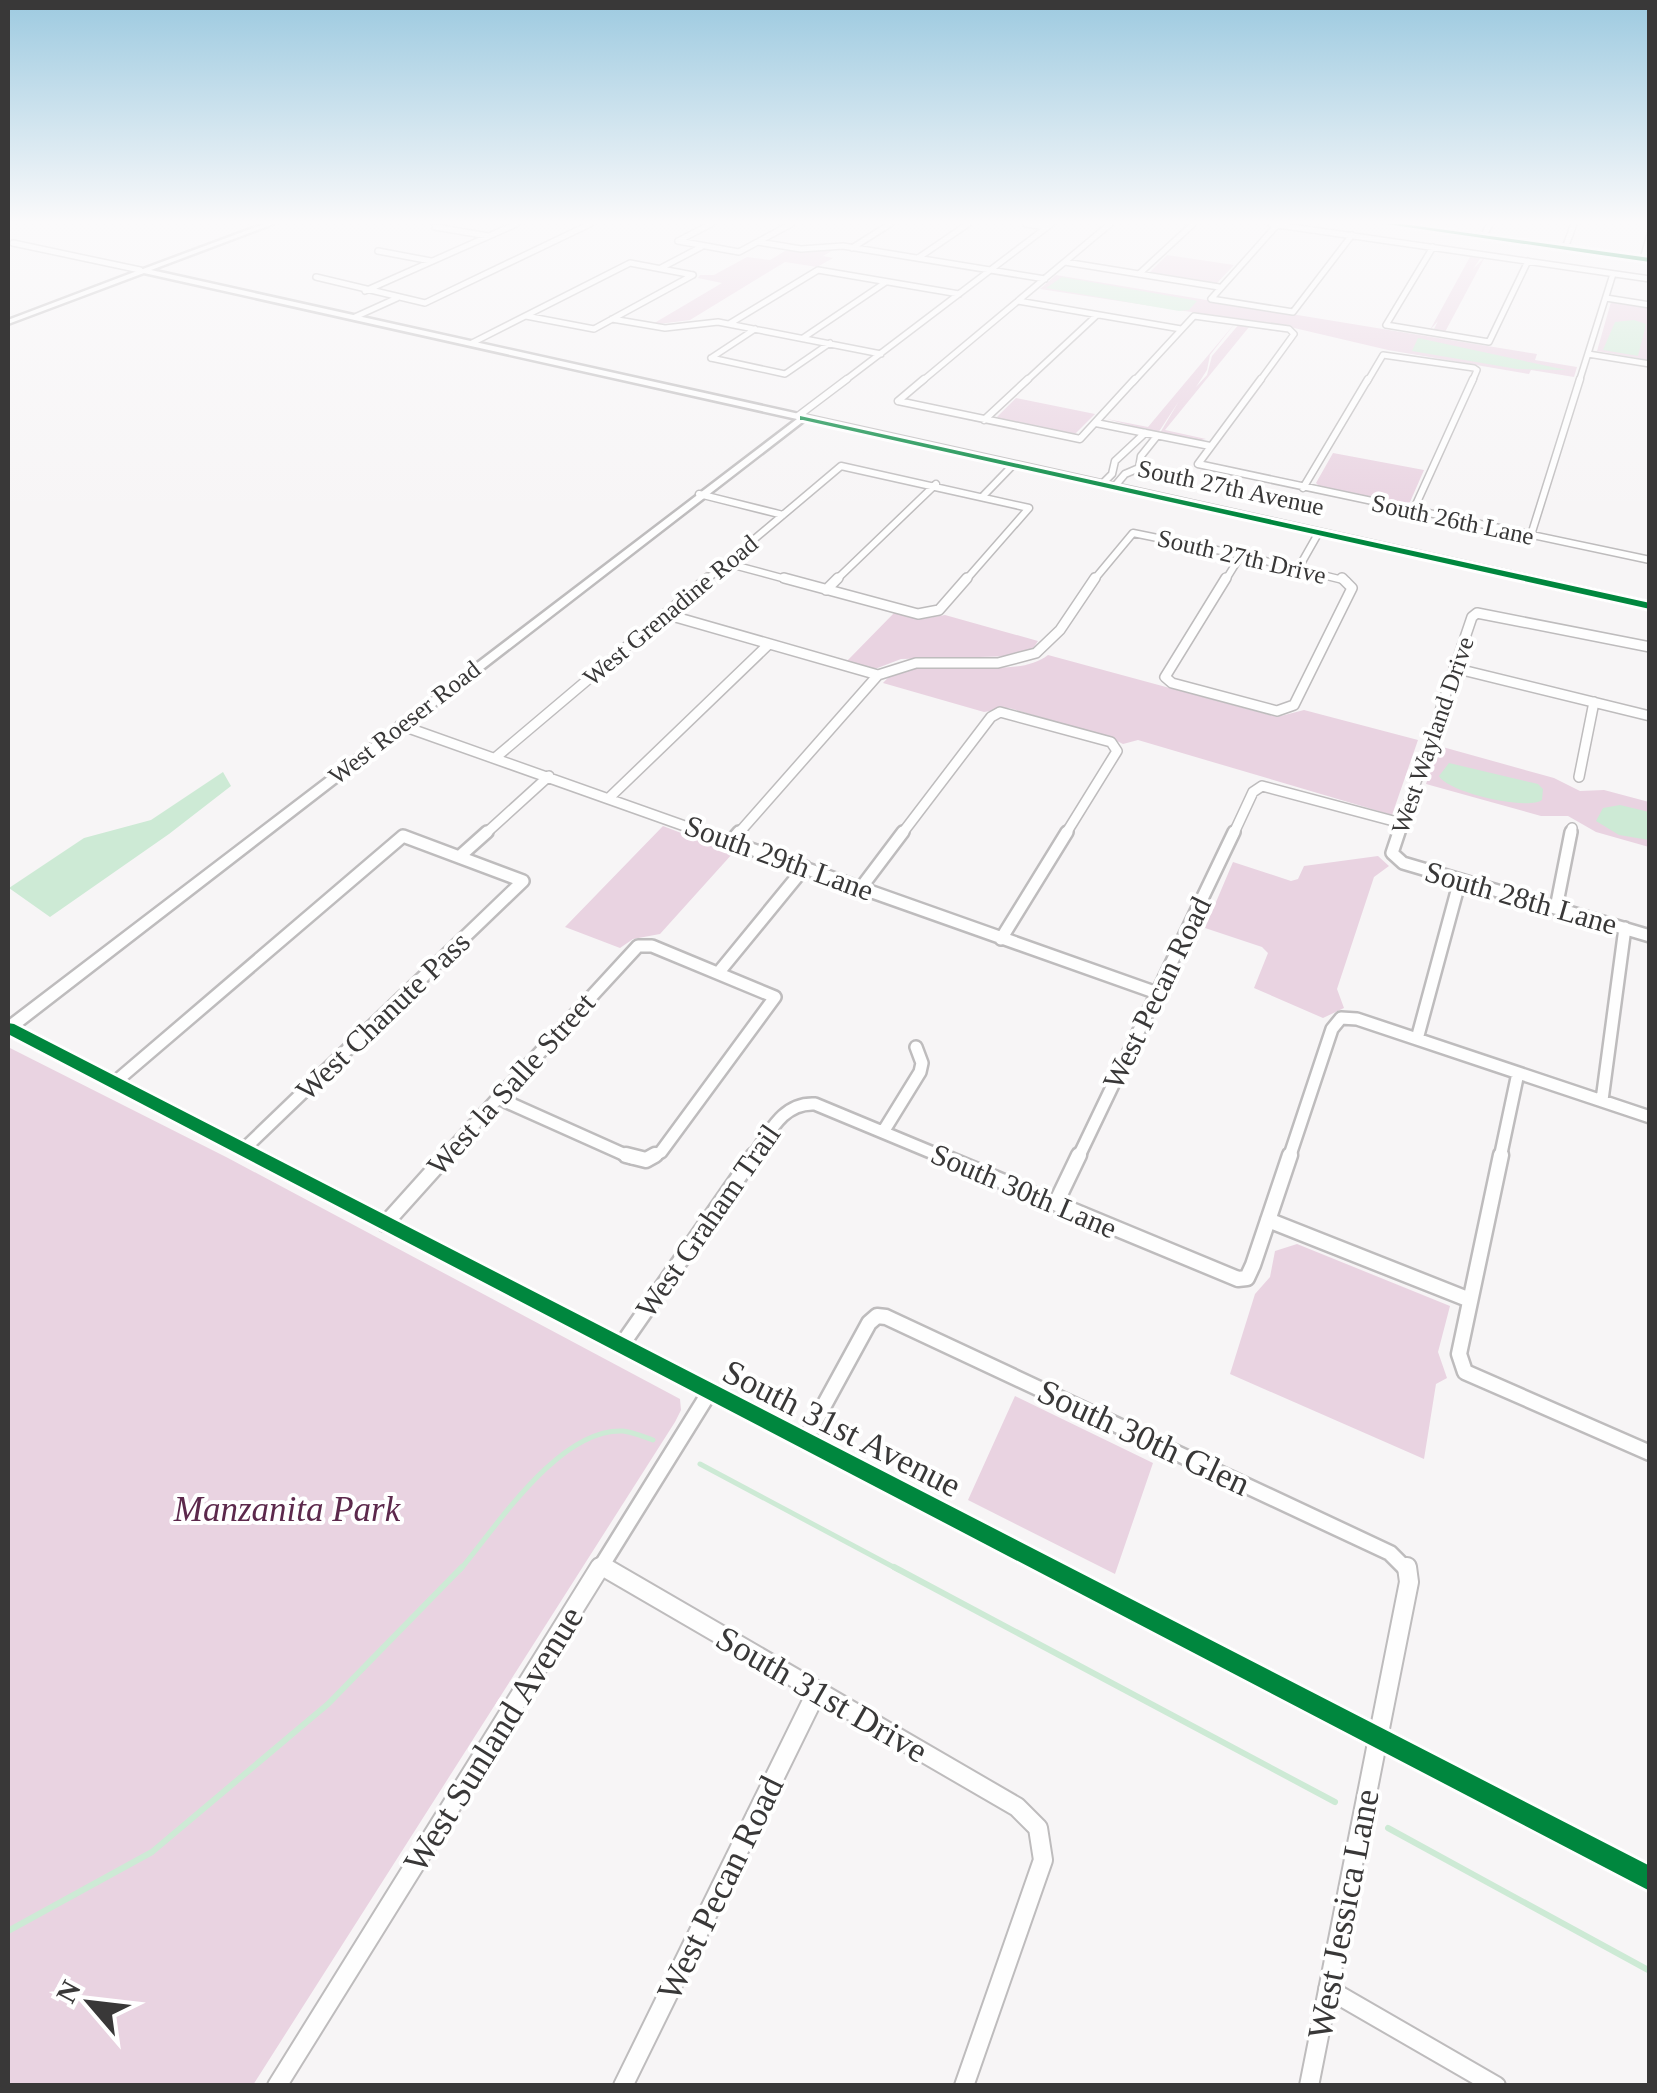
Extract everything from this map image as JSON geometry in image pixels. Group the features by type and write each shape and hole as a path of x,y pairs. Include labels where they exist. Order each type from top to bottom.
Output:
{"main road":[{"name":"South 27th Avenue","path":"377,322 1650,606"},
{"name":"West Roeser Road","path":"8,1029 800,417"},
{"name":"South 31st Avenue","path":"8,1029 1650,1879"}],"street":[{"path":"472,343 515,322"},
{"path":"552,322 590,330 607,322"},
{"path":"627,322 664,328 702,322 729,324 880,354"},
{"path":"729,324 733,322"},
{"path":"803,338 827,322"},
{"name":"West Roeser Road","path":"800,417 923,322"},
{"path":"898,401 993,322"},
{"path":"984,420 1090,322"},
{"path":"1137,322 1181,329"},
{"path":"898,401 1080,439 1190,322"},
{"path":"1096,423 1210,446 1294,331 1238,322"},
{"path":"1388,322 1386,325 1486,343 1497,322"},
{"path":"1531,536 1598,322"},
{"path":"754,329 711,358 785,374 830,344"},
{"path":"1303,488 1386,354 1474,368 1477,370 1413,511"},
{"path":"1588,354 1650,364"},
{"path":"1102,484 1112,474 1114,462 1146,433"},
{"path":"1114,487 1122,477 1139,468 1140,456 1157,436"},
{"name":"South 26th Lane","path":"1210,446 1198,464 1650,560"},
{"name":"West Grenadine Road","path":"495,758 845,464 936,484"},
{"path":"984,495 1013,465"},
{"path":"726,562 826,590 918,614 930,614 939,610 1029,511 1026,506 936,484 826,590"},
{"path":"699,494 783,515"},
{"path":"1298,568 1319,532"},
{"name":"South 27th Drive","path":"878,675 894,665 914,661 1006,661 1042,650 1133,534 1241,556 1298,568 1350,582 1352,588 1288,710 1277,711 1172,684 1165,677 1241,556"},
{"name":"West Wayland Drive","path":"1394,858 1401,823 1477,613 1649,647"},
{"path":"665,614 878,675 732,840"},
{"path":"610,798 769,644"},
{"path":"1454,668 1650,716"},
{"path":"1579,776 1594,702"},
{"path":"860,889 992,717 1000,712 1114,746 1118,751 1002,939"},
{"name":"South 29th Lane","path":"400,725 1157,993"},
{"path":"114,1083 403,836 459,857 549,776"},
{"name":"West Pecan Road","path":"1056,1203 1253,792 1262,786 1401,823"},
{"path":"1556,908 1572,828"},
{"name":"West Chanute Pass","path":"243,1150 524,881 459,857"},
{"name":"South 28th Lane","path":"1394,858 1650,936"},
{"path":"498,1098 632,1158 646,1160 660,1152 775,998 719,972 805,866"},
{"path":"1417,1039 1460,880"},
{"path":"1602,1100 1624,928"},
{"name":"West la Salle Street","path":"385,1224 638,946 652,946 719,972"},
{"path":"1470,1300 1268,1220 1332,1029 1341,1018 1356,1019 1650,1117"},
{"path":"884,1132 920,1072 916,1046"},
{"path":"1518,1073 1459,1354 1465,1372 1480,1382 1650,1453"},
{"name":"South 30th Lane","path":"801,1103 815,1104 1228,1276 1247,1278 1268,1220"},
{"name":"West Graham Trail","path":"621,1346 784,1112 801,1103"},
{"name":"South 30th Glen","path":"804,1442 869,1323 878,1316 886,1317 1390,1553 1407,1566"},
{"name":"West Sunland Avenue","path":"277,2086 709,1393"},
{"name":"South 31st Drive","path":"602,1566 1017,1807 1038,1828 1043,1860 964,2086"},
{"name":"West Jessica Lane","path":"1308,2086 1409,1582 1407,1566"},
{"name":"West Pecan Road","path":"623,2086 816,1691"},
{"path":"1328,1989 1496,2086"}],"green space":[{"path":"1236,322 1210,355 1207,370 1196,387 1207,375 1212,356 1240,323 1287,333 1249,327 1165,430 1206,439 1197,441 1160,433 1179,401 1158,433 1107,419 1148,427"},
{"path":"1255,322 1340,322 1537,354 1535,360 1577,367 1574,377 1531,370 1529,374 1388,350"},
{"path":"1438,322 1451,322 1445,332 1433,331"},
{"path":"1605,322 1649,322 1649,360 1597,351"},
{"path":"1016,398 1095,414 1073,436 1001,421 997,417"},
{"path":"1333,453 1424,470 1410,502 1403,505 1320,487 1316,483"},
{"path":"894,613 922,619 945,615 1038,641 1032,650 1019,656 901,659 875,669 847,661"},
{"path":"1048,655 1277,717 1304,710 1418,740 1392,815 1138,740 1123,744 1009,708 984,712 883,683 898,672 917,666 1009,667 1030,664"},
{"path":"1439,746 1554,778 1580,791 1604,790 1649,802 1649,847 1596,832 1568,816 1541,816 1426,784"},
{"path":"663,826 733,853 660,934 633,939 620,948 565,927"},
{"path":"1378,856 1389,866 1374,877 1337,989 1344,1008 1323,1018 1254,988 1268,953 1262,947 1205,928 1233,862 1291,881 1298,879 1304,866"},
{"name":"Manzanita Park","path":"8,1047 228,1158 680,1399 681,1410 675,1422 253,2085 8,2085"},
{"path":"1297,1244 1450,1306 1438,1352 1447,1378 1436,1384 1424,1459 1230,1374 1255,1294 1270,1277 1275,1251"},
{"path":"1015,1396 1153,1463 1115,1574 968,1500"}],"shaded area":[{"path":"1615,322 1646,324 1638,356 1603,350"},
{"path":"1418,338 1566,370 1517,369 1412,351"},
{"path":"1449,763 1538,784 1543,789 1542,800 1521,803 1471,794 1439,776"},
{"path":"223,772 231,786 50,917 9,888 84,838 151,820"},
{"path":"1620,805 1649,812 1649,840 1619,835 1596,821 1603,808"}],"waterway":[{"path":"460,1570 531,1483 576,1445 599,1434 623,1431 653,1440"},
{"path":"700,1464 899,1570"},
{"path":"8,1931 152,1852 328,1704 462,1567"},
{"path":"894,1567 1335,1802"},
{"path":"1388,1828 1650,1971"}],"cycle path":[{"path":"803,418 1650,606"},
{"path":"9,1028 1650,1879"}]}
